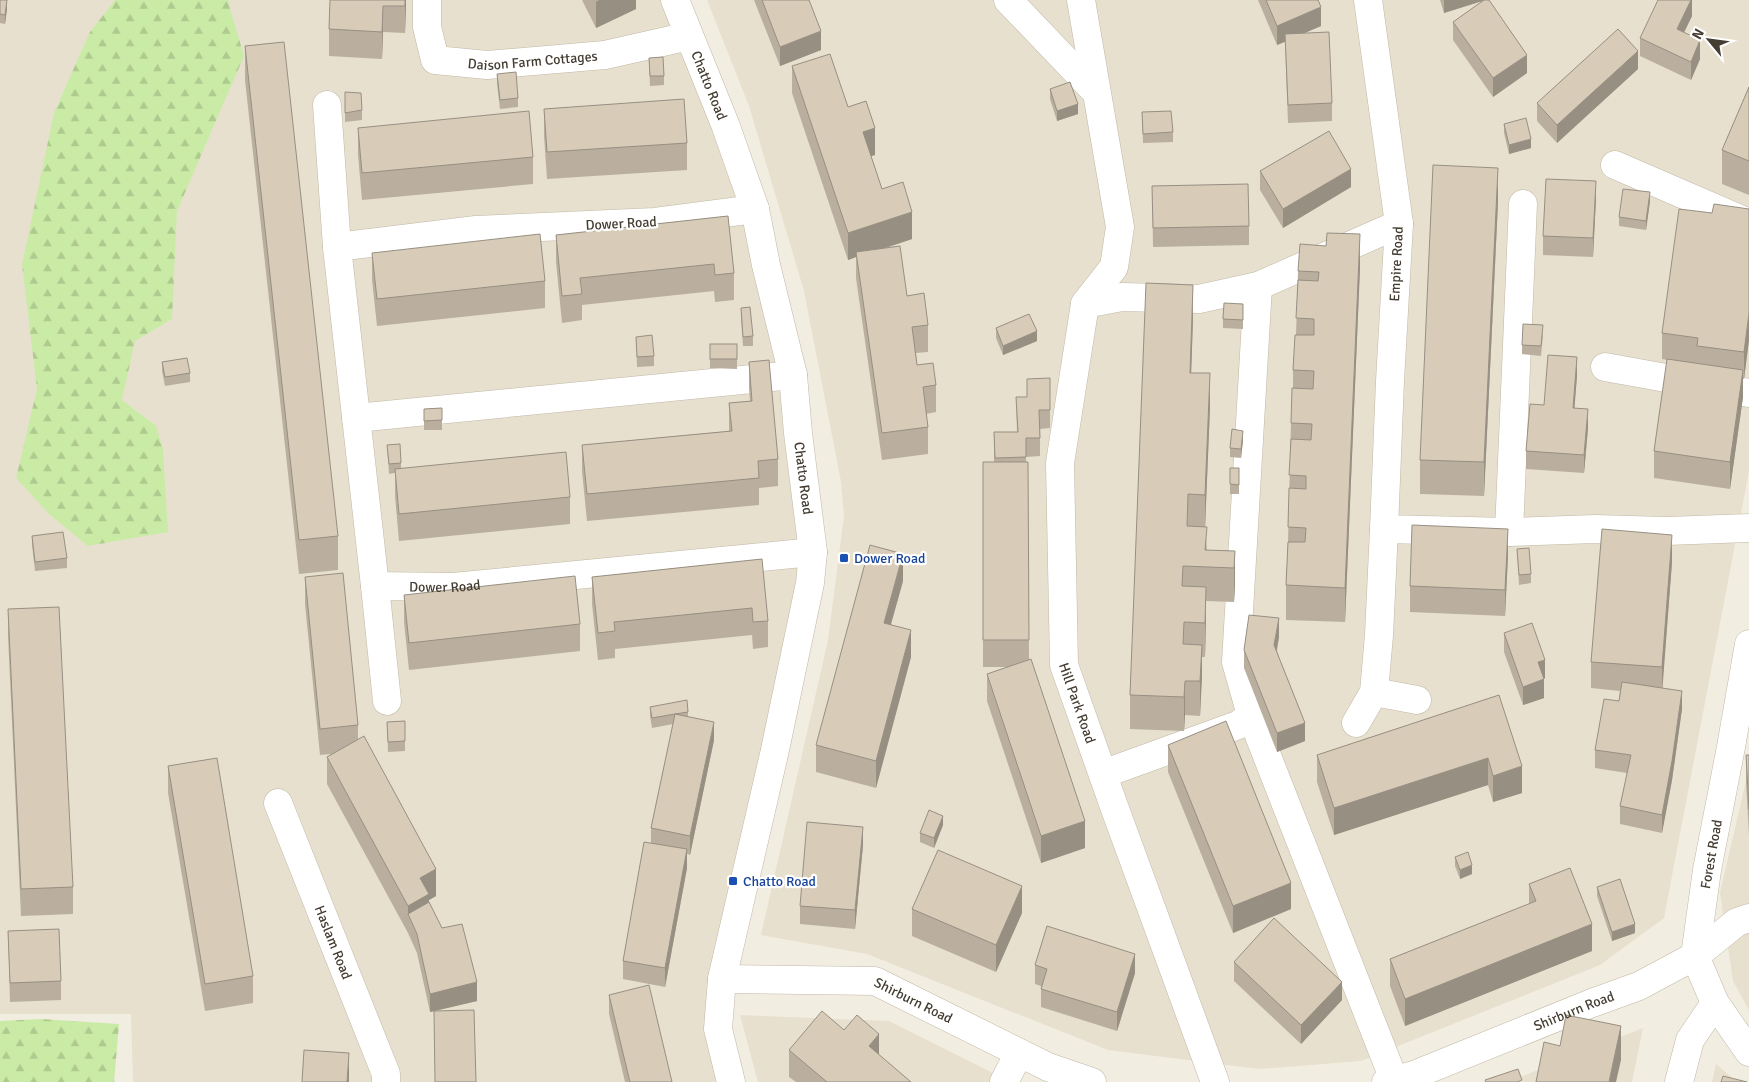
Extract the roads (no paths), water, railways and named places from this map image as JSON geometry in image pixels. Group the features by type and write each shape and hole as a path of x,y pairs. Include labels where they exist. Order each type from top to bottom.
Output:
{"street":[{"name":"Daison Farm Cottages","path":"427,0 427,27 435,60 487,64 605,55 689,36"},
{"name":"Chatto Road","path":"675,0 725,124 755,209 766,265 793,375 798,434 813,552 808,592 775,750 722,979 718,1029 731,1082"},
{"path":"1008,0 1096,92"},
{"path":"1081,0 1120,227 1114,267 1085,304"},
{"name":"Empire Road","path":"1356,723 1374,692 1380,635 1390,381 1399,224 1368,0"},
{"path":"328,105 337,247 387,701"},
{"path":"1615,165 1749,224"},
{"path":"1509,532 1523,204"},
{"name":"Dower Road","path":"337,247 476,230 655,222 755,209"},
{"path":"1085,304 1122,297 1199,299 1258,286 1399,224"},
{"path":"1258,286 1236,662 1252,715 1390,1081"},
{"name":"Hill Park Road","path":"1085,304 1060,463 1064,665 1215,1082"},
{"path":"1605,367 1749,393"},
{"path":"356,418 793,375"},
{"path":"1384,529 1509,532 1595,529 1667,531 1749,528"},
{"name":"Dower Road","path":"374,586 453,587 813,552"},
{"name":"Forest Road","path":"1695,956 1706,870 1731,747 1749,644"},
{"path":"1374,692 1416,700"},
{"path":"1103,774 1238,725 1252,715"},
{"name":"Haslam Road","path":"278,803 386,1074 386,1082"},
{"name":"Shirburn Road","path":"1390,1081 1414,1075 1453,1071 1592,1003 1639,986 1695,956 1737,922 1749,918"},
{"path":"1695,956 1715,1003 1749,1052"},
{"name":"Shirburn Road","path":"722,979 875,981 1048,1067 1092,1082"},
{"path":"1679,1082 1690,1040 1715,1003"},
{"path":"1004,1082 1019,1053"}],"place":[{"name":"Dower Road","path":"844,558"},
{"name":"Chatto Road","path":"733,881"}]}
